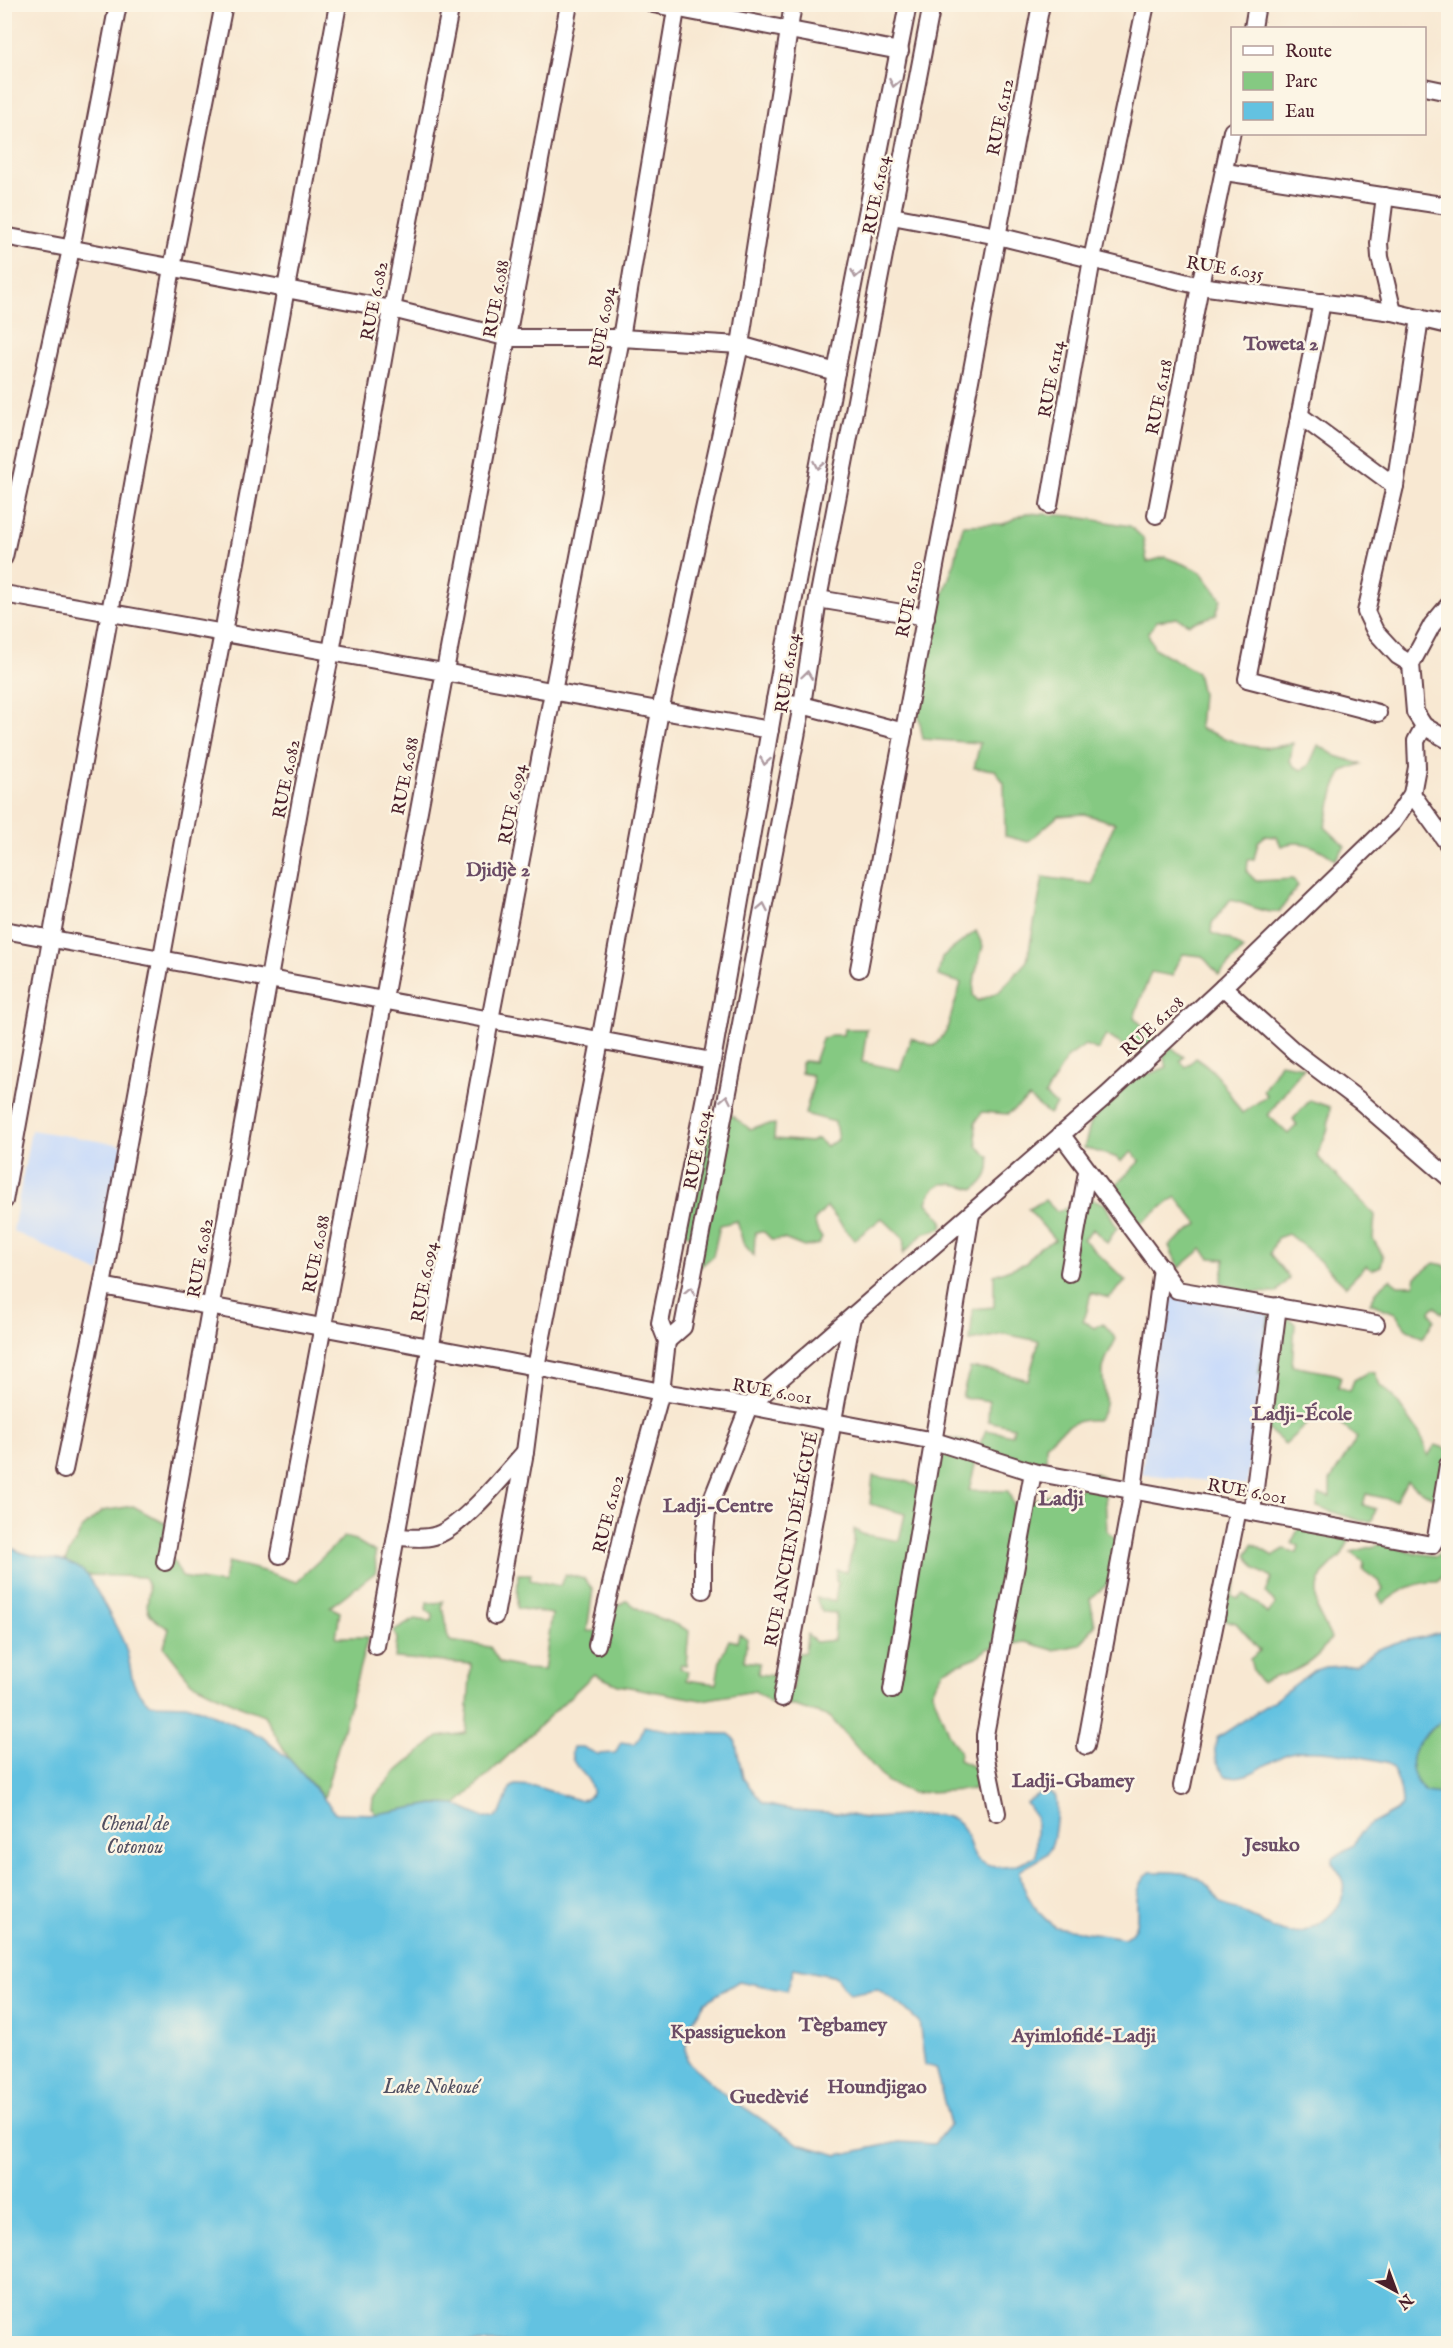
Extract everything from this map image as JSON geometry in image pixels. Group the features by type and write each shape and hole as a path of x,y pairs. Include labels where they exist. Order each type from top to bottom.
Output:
{"street":[{"path":"4,557 71,249 118,4"},
{"path":"4,1201 112,613 172,268 225,4"},
{"path":"64,1470 102,1286 339,4"},
{"name":"RUE 6.082","path":"165,1563 307,767 331,652 392,309 451,4"},
{"name":"RUE 6.088","path":"280,1555 444,673 509,338 569,4"},
{"path":"653,4 900,51"},
{"path":"495,1616 525,1452 536,1367 600,1041 660,711 740,345 793,4"},
{"name":"RUE 6.104","path":"661,1392 668,1341 660,1323 712,1061 775,700 836,372 908,4"},
{"name":"RUE 6.104","path":"668,1341 683,1327 802,705 818,599 932,4"},
{"name":"RUE 6.112","path":"998,236 1041,4"},
{"name":"RUE 6.114","path":"1049,505 1092,259 1146,4"},
{"path":"1253,27 1257,4"},
{"name":"RUE 6.094","path":"376,1646 490,1020 621,338 677,7"},
{"path":"1426,87 1449,92"},
{"name":"RUE 6.118","path":"1156,515 1200,286 1232,135"},
{"path":"1224,172 1449,206"},
{"path":"1385,196 1379,243 1393,312"},
{"name":"RUE 6.035","path":"892,216 998,236 1200,286 1393,312 1449,325"},
{"path":"4,236 392,309 509,338 621,338 740,345 836,372"},
{"name":"RUE 6.110","path":"859,969 998,236"},
{"path":"1322,302 1247,679 1378,713"},
{"path":"1411,664 1398,656 1375,631 1366,612 1395,486 1420,318"},
{"path":"1299,414 1395,486"},
{"path":"4,594 770,730"},
{"path":"818,599 926,617"},
{"path":"1449,606 1432,625 1411,664 1415,712 1424,726 1449,740"},
{"path":"775,700 904,732"},
{"name":"RUE 6.108","path":"749,1406 1107,1095 1381,835 1412,794 1417,767 1416,741 1424,726"},
{"path":"1412,794 1449,844"},
{"path":"4,930 712,1061"},
{"path":"1223,987 1295,1052 1359,1101 1449,1177"},
{"path":"1060,1134 1177,1290 1376,1324"},
{"path":"1069,1274 1087,1172"},
{"path":"892,1690 971,1214"},
{"path":"1086,1746 1133,1490 1162,1268"},
{"name":"RUE 6.001","path":"102,1286 661,1392 934,1441 1033,1472 1432,1545 1436,1538 1449,1465"},
{"path":"1182,1786 1245,1511 1278,1306"},
{"name":"RUE ANCIEN DÉLÉGUÉ","path":"782,1698 852,1317"},
{"name":"RUE 6.102","path":"597,1645 627,1516 661,1392"},
{"path":"703,1590 703,1553 707,1512 749,1406"},
{"path":"396,1537 430,1537 446,1531 477,1505 525,1452"},
{"path":"997,1813 985,1754 985,1735 1033,1472"}],"shaded area":[{"path":"31,1130 123,1145 100,1273 13,1231"},
{"path":"1162,1294 1271,1309 1247,1485 1142,1474"}],"green space":[{"path":"1026,513 1072,516 1130,526 1143,538 1147,562 1165,557 1201,572 1221,599 1216,615 1189,624 1177,618 1157,621 1148,633 1154,648 1197,672 1202,694 1199,728 1234,742 1255,747 1266,748 1293,743 1290,761 1302,770 1309,765 1318,745 1336,756 1361,764 1343,771 1335,787 1325,827 1345,846 1335,860 1323,851 1303,843 1281,846 1277,837 1265,836 1258,842 1254,859 1248,860 1247,872 1256,881 1293,879 1298,886 1279,912 1267,911 1230,900 1212,923 1211,933 1229,939 1243,949 1219,975 1202,956 1183,954 1175,967 1173,976 1151,972 1134,1017 1155,1039 1144,1050 1136,1053 1106,1035 1098,1050 1085,1045 1067,1058 1045,1095 1056,1105 1049,1114 1029,1098 1008,1114 982,1112 975,1123 977,1146 989,1157 987,1175 975,1189 953,1184 940,1185 935,1188 927,1203 943,1221 942,1228 923,1234 903,1254 904,1239 882,1218 854,1240 827,1207 814,1221 822,1238 819,1244 804,1247 784,1239 772,1240 764,1232 755,1232 754,1256 743,1243 737,1221 720,1225 713,1256 699,1268 687,1265 685,1258 698,1255 697,1238 675,1230 694,1119 724,1110 750,1129 775,1124 774,1139 811,1142 817,1139 826,1146 838,1140 835,1122 805,1114 813,1084 812,1075 801,1073 801,1063 814,1062 822,1039 831,1035 843,1035 844,1029 867,1029 862,1062 900,1070 911,1038 934,1046 946,1032 961,983 938,976 942,957 976,931 983,946 975,975 973,995 978,1001 999,992 1027,961 1043,877 1093,884 1097,862 1115,823 1084,814 1058,816 1028,842 1005,836 1004,783 995,770 974,768 980,743 923,739 918,713 937,612 955,561 963,525 1003,524"},
{"path":"1171,1047 1184,1057 1180,1061 1186,1067 1196,1058 1211,1069 1242,1113 1267,1096 1263,1091 1280,1063 1304,1067 1268,1115 1288,1134 1297,1125 1293,1119 1310,1100 1330,1107 1328,1129 1317,1156 1375,1215 1373,1239 1383,1256 1381,1266 1372,1270 1366,1266 1346,1286 1288,1234 1277,1238 1270,1254 1289,1278 1276,1293 1243,1292 1221,1283 1225,1259 1210,1258 1202,1249 1179,1268 1169,1246 1198,1224 1176,1197 1138,1225 1124,1213 1113,1188 1140,1161 1132,1152 1121,1161 1084,1148 1091,1122 1131,1075 1152,1073 1167,1067 1163,1056"},
{"path":"1087,1197 1105,1204 1117,1228 1107,1243 1093,1229 1083,1239 1126,1281 1109,1298 1091,1293 1083,1321 1094,1328 1103,1323 1116,1339 1104,1366 1105,1402 1102,1414 1097,1420 1075,1423 1057,1434 1046,1445 1046,1459 1020,1465 976,1461 969,1490 1008,1491 1015,1507 1050,1494 1079,1491 1094,1473 1104,1477 1107,1531 1123,1546 1117,1576 1090,1599 1095,1625 1080,1645 1053,1650 1025,1642 987,1649 977,1657 944,1670 932,1691 949,1735 960,1752 959,1760 976,1768 981,1789 912,1793 887,1782 830,1717 791,1705 769,1702 755,1691 702,1700 618,1685 594,1674 456,1805 434,1804 377,1814 372,1808 373,1798 395,1773 438,1737 466,1733 471,1664 395,1658 397,1639 394,1631 415,1619 432,1622 433,1615 426,1610 427,1602 436,1604 443,1601 442,1608 450,1641 490,1647 500,1663 526,1669 544,1670 552,1614 517,1608 518,1574 531,1574 530,1580 560,1586 565,1574 584,1579 593,1589 587,1631 610,1632 615,1607 627,1600 649,1614 689,1631 686,1665 681,1664 680,1669 688,1671 686,1680 716,1684 720,1660 729,1640 737,1642 739,1634 747,1638 744,1661 759,1663 758,1674 775,1676 779,1665 787,1660 781,1692 792,1689 796,1654 805,1652 807,1635 816,1642 834,1640 836,1613 822,1612 816,1598 835,1601 837,1570 847,1572 854,1541 854,1529 862,1534 899,1541 905,1514 870,1504 873,1476 905,1481 926,1491 940,1437 980,1444 986,1430 1012,1435 1014,1427 988,1421 989,1401 962,1397 970,1368 995,1371 1028,1380 1039,1341 1005,1334 970,1341 973,1309 994,1307 994,1275 1026,1263 1038,1248 1055,1240 1028,1209 1045,1200 1056,1211 1072,1207"},
{"path":"1434,1263 1444,1265 1448,1269 1448,1309 1442,1313 1435,1306 1430,1311 1434,1320 1423,1338 1406,1328 1395,1313 1370,1303 1378,1289 1390,1279 1398,1285 1414,1285 1416,1277"},
{"path":"1282,1311 1295,1324 1292,1366 1335,1374 1341,1377 1338,1387 1350,1391 1354,1380 1368,1372 1375,1373 1380,1385 1393,1396 1420,1434 1428,1456 1435,1445 1448,1449 1448,1493 1436,1500 1407,1481 1396,1501 1366,1494 1363,1505 1376,1509 1372,1521 1361,1521 1317,1507 1318,1495 1330,1497 1330,1481 1357,1438 1323,1409 1285,1444 1265,1427 1274,1376 1259,1373 1269,1315"},
{"path":"133,1506 166,1524 167,1549 182,1577 223,1584 228,1562 296,1582 344,1537 355,1540 375,1552 376,1572 330,1607 340,1612 336,1637 368,1637 324,1798 290,1760 264,1715 191,1682 164,1647 169,1629 154,1618 148,1610 149,1593 144,1577 87,1575 65,1561 82,1529 102,1511"},
{"path":"1300,1526 1340,1528 1349,1541 1341,1556 1322,1575 1316,1593 1317,1610 1331,1638 1322,1650 1306,1664 1262,1683 1253,1671 1250,1659 1260,1651 1236,1623 1216,1617 1232,1573 1239,1575 1232,1596 1238,1599 1244,1595 1256,1602 1267,1614 1276,1605 1266,1593 1272,1578 1256,1569 1246,1555 1253,1544 1273,1556 1284,1549 1297,1553 1299,1546 1291,1543"},
{"path":"1386,1543 1409,1552 1436,1556 1448,1546 1448,1567 1438,1582 1408,1587 1383,1604 1378,1595 1383,1589 1378,1581 1363,1570 1364,1562 1351,1552"},
{"path":"1448,1717 1448,1792 1431,1794 1425,1792 1416,1782 1410,1762 1416,1745"}],"water":[{"name":"Lake Nokoué","path":"5,1542 23,1553 66,1562 85,1573 100,1596 122,1640 137,1690 150,1704 186,1705 200,1709 261,1736 290,1760 336,1813 377,1814 434,1804 456,1805 484,1818 494,1818 500,1814 510,1788 515,1785 534,1786 578,1800 586,1799 592,1794 589,1781 573,1760 573,1747 583,1747 597,1754 615,1753 621,1742 634,1744 639,1739 644,1726 684,1733 729,1734 735,1739 743,1778 763,1803 783,1808 848,1814 865,1818 922,1814 951,1818 964,1829 973,1853 985,1865 1007,1867 1018,1865 1036,1856 1036,1818 1026,1803 1039,1794 1055,1795 1056,1824 1050,1848 1042,1858 1020,1871 1027,1895 1043,1917 1056,1927 1124,1938 1132,1932 1136,1925 1138,1891 1142,1881 1150,1872 1193,1876 1205,1883 1224,1905 1286,1932 1310,1929 1328,1917 1341,1901 1344,1892 1344,1883 1333,1863 1333,1858 1354,1845 1360,1833 1368,1826 1396,1811 1402,1805 1400,1788 1393,1770 1386,1762 1340,1753 1305,1751 1285,1755 1244,1775 1226,1776 1216,1758 1217,1738 1313,1671 1326,1667 1356,1665 1376,1650 1398,1642 1448,1632 1448,1717 1420,1741 1414,1750 1412,1769 1416,1780 1425,1792 1441,1794 1448,1792 1448,2343 5,2343","holes":["794,1968 836,1977 849,1994 877,1989 902,2006 919,2022 925,2065 935,2068 950,2124 934,2144 899,2142 838,2155 799,2144 724,2094 687,2061 685,2033 705,2002 739,1981 787,1991"]}],"district":[{"name":"Toweta 2","path":"1281,343"},
{"name":"Djidjè 2","path":"498,869"},
{"name":"Ladji-École","path":"1302,1413"},
{"name":"Ladji","path":"1061,1498"},
{"name":"Ladji-Centre","path":"718,1505"},
{"name":"Ladji-Gbamey","path":"1073,1780"},
{"name":"Jesuko","path":"1272,1844"},
{"name":"Tègbamey","path":"843,2024"},
{"name":"Kpassiguekon","path":"728,2031"},
{"name":"Ayimlofidé-Ladji","path":"1084,2035"},
{"name":"Houndjigao","path":"877,2086"},
{"name":"Guedèvié","path":"769,2096"}],"water label":[{"name":"Chenal de Cotonou","path":"135,1834"}]}
